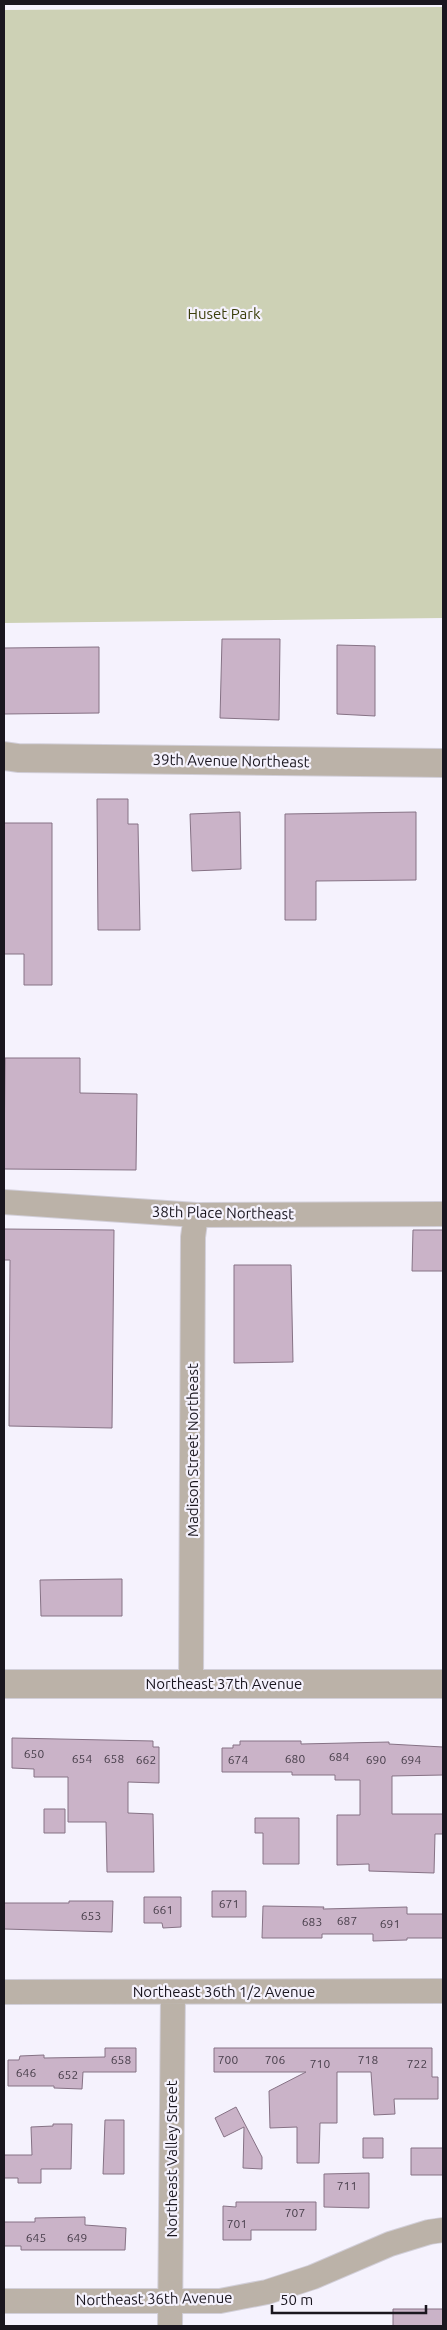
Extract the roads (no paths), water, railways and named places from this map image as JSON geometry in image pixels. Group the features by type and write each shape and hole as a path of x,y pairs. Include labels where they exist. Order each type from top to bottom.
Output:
{"street":[{"name":"39th Avenue Northeast","path":"9,759 443,763"},
{"name":"38th Place Northeast","path":"4,1202 196,1215 443,1214"},
{"name":"Madison Street Northeast","path":"191,1684 193,1237 196,1215"},
{"name":"Northeast 37th Avenue","path":"4,1684 443,1684"},
{"name":"Northeast 36th 1/2 Avenue","path":"4,1992 443,1991"},
{"name":"Northeast Valley Street","path":"170,2326 173,1992"},
{"name":"Northeast 36th Avenue","path":"4,2301 220,2301 267,2292 313,2277 390,2244 429,2232 443,2230"}],"park label":[{"name":"Huset Park","path":"224,314"}]}
